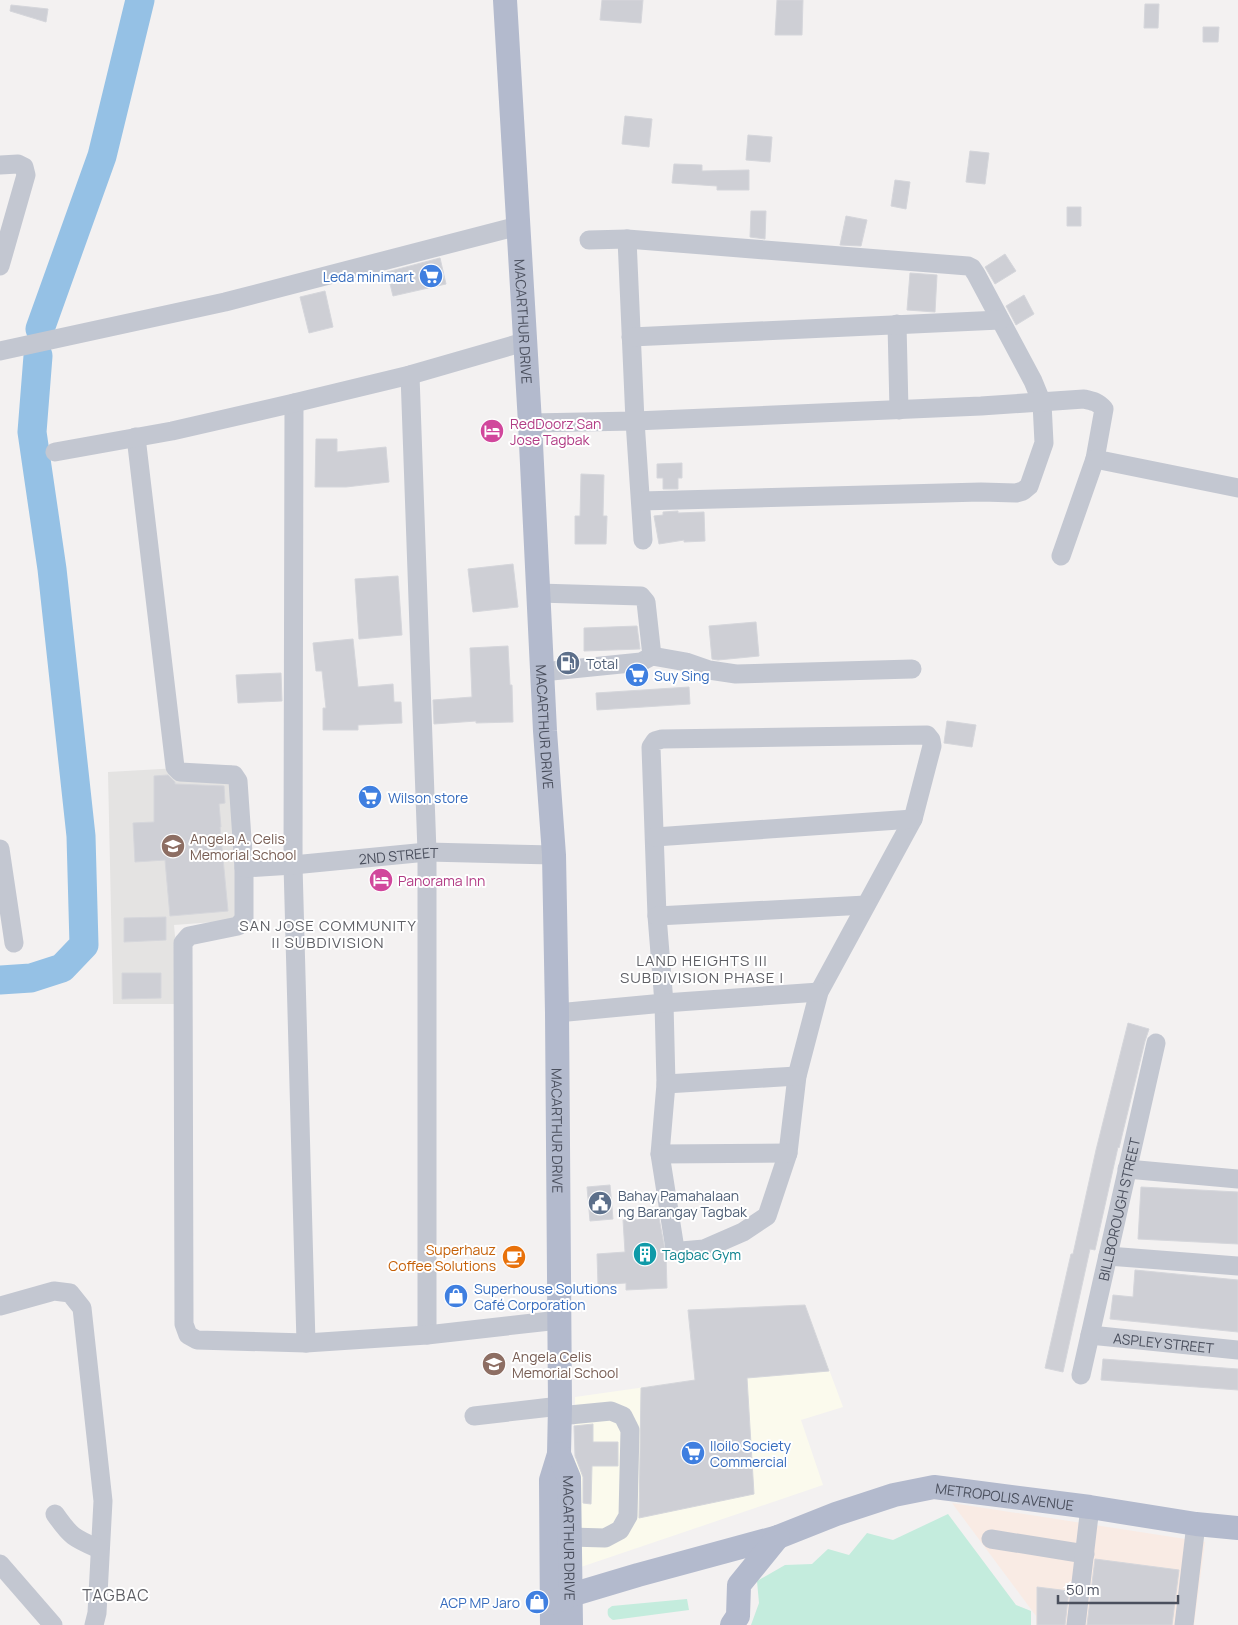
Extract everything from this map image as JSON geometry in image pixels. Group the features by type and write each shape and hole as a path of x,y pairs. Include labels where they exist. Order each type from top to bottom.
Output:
{"main road":[{"name":"MACARTHUR DRIVE","path":"505,0 530,423 542,672 554,855 557,1013 559,1454 551,1480 558,1607 571,1625"},
{"name":"MACARTHUR DRIVE","path":"558,1607 570,1537 569,1478 559,1454"},
{"name":"METROPOLIS AVENUE","path":"558,1607 713,1554 778,1538 836,1514 887,1497 934,1487 1090,1507 1196,1524 1238,1528"},
{"name":"METROPOLIS AVENUE","path":"739,1585 778,1538"},
{"path":"713,1554 730,1569 739,1585 738,1616 732,1625"}],"street":[{"path":"0,165 18,164 24,167 26,175 0,266"},
{"path":"0,351 225,302 518,226"},
{"path":"589,240 627,239 968,266 976,274 1033,382 1042,403 1044,443 1029,486 1023,491 1016,493 981,492 641,501"},
{"path":"627,239 635,421 643,540"},
{"path":"631,337 1000,320"},
{"path":"897,324 899,410"},
{"path":"55,452 136,437 410,376 524,342"},
{"path":"410,376 427,852 427,1335"},
{"path":"530,423 635,421 899,410 1042,403 1084,399 1096,401 1104,409 1095,459 1061,556"},
{"path":"294,403 293,866 306,1343"},
{"path":"136,437 175,767 180,772 234,775 237,778 244,868 244,919 242,923 238,926 189,936 183,943 184,1324 188,1335 197,1340 306,1343 427,1335 559,1320"},
{"path":"1095,459 1238,488"},
{"path":"538,593 641,596 646,602 652,656"},
{"path":"542,672 641,662 652,656 686,662 710,670 736,674 912,669"},
{"path":"927,735 931,740 932,746 913,819 819,992 797,1076 788,1153 767,1216 743,1232 704,1249 681,1251 675,1249 660,1154 666,1084 664,1003 657,916 652,747 655,741 662,739 927,735"},
{"path":"655,836 913,819"},
{"path":"0,849 2,886 14,943"},
{"name":"2ND STREET","path":"244,868 293,866 427,852 554,855"},
{"path":"657,916 866,904"},
{"path":"557,1013 819,992"},
{"name":"BILLBOROUGH STREET","path":"1081,1375 1156,1043"},
{"path":"666,1084 797,1076"},
{"path":"660,1154 788,1153"},
{"path":"1128,1169 1238,1179"},
{"path":"1108,1256 1238,1266"},
{"path":"0,1306 54,1291 70,1293 82,1308 103,1501 97,1613 94,1625"},
{"name":"ASPLEY STREET","path":"1090,1335 1238,1350"},
{"path":"474,1416 559,1411 611,1411 623,1416 630,1430 628,1516 620,1530 605,1538 570,1537"},
{"path":"1076,1625 1090,1507"},
{"path":"55,1514 65,1529 75,1539 99,1549"},
{"path":"1184,1625 1196,1524"},
{"path":"992,1539 1084,1554"},
{"path":"0,1564 54,1625"}],"shaded area":[{"name":"Angela A. Celis Memorial School","path":"232,765 241,920 174,925 181,1004 113,1004 108,772"},
{"name":"Iloilo Society Commercial","path":"805,1305 843,1407 801,1420 823,1485 575,1569 575,1397 695,1380 688,1310"},
{"path":"952,1503 1205,1542 1194,1625 1036,1625 1036,1616"}],"green space":[{"path":"948,1514 1016,1605 1031,1611 1031,1625 751,1625 759,1603 757,1581 785,1565 812,1564 828,1549 849,1555 867,1533 893,1540"},
{"path":"687,1599 689,1610 613,1620 608,1614 608,1609 612,1606"}],"building":[{"path":"602,0 643,0 641,23 600,20"},
{"path":"777,0 803,0 802,35 775,35"},
{"path":"1145,4 1159,4 1158,28 1144,28"},
{"path":"11,5 48,9 46,22 10,11"},
{"path":"1203,27 1219,27 1218,42 1203,42"},
{"path":"625,116 652,119 649,147 622,144"},
{"path":"748,135 772,137 770,162 746,160"},
{"path":"970,151 989,153 985,184 966,182"},
{"path":"674,164 702,165 702,171 749,170 749,190 717,190 717,186 672,183"},
{"path":"895,180 910,182 906,209 891,206"},
{"path":"1067,207 1081,207 1081,226 1067,226"},
{"path":"751,211 766,211 765,239 750,237"},
{"path":"846,216 867,220 861,246 840,245"},
{"path":"1005,254 1016,271 995,284 985,267"},
{"path":"440,258 446,284 393,296 387,272"},
{"path":"910,273 937,275 935,312 907,310"},
{"path":"325,291 333,327 309,333 300,297"},
{"path":"1024,295 1034,314 1016,325 1006,306"},
{"path":"316,439 337,439 337,452 386,447 389,482 346,487 315,487"},
{"path":"682,463 682,478 678,478 678,489 663,489 663,478 657,478 657,464"},
{"path":"581,474 604,475 603,516 607,516 606,544 575,544 575,516 580,516"},
{"path":"678,511 678,513 704,512 705,541 684,542 684,540 659,544 654,516 663,515 663,512"},
{"path":"513,564 518,607 473,612 468,569"},
{"path":"398,576 402,635 359,639 355,579"},
{"path":"756,622 759,656 712,659 709,626"},
{"path":"637,626 640,649 584,651 584,628"},
{"path":"353,639 358,687 393,684 394,702 401,702 402,723 358,725 358,730 323,730 323,708 326,708 322,671 316,671 313,643"},
{"path":"508,646 513,722 476,723 476,721 434,724 433,700 472,697 470,648"},
{"path":"281,673 282,701 238,703 236,675"},
{"path":"689,687 690,704 597,710 596,693"},
{"path":"947,721 976,725 972,747 944,743"},
{"path":"168,775 175,784 224,786 225,803 219,804 228,911 170,916 165,860 135,862 133,823 154,822 154,776"},
{"path":"166,917 166,940 124,942 124,918"},
{"path":"122,973 161,973 161,998 122,999"},
{"path":"1128,1023 1149,1029 1118,1147 1095,1250 1090,1249 1063,1372 1045,1368"},
{"name":"Bahay Pamahalaan ng Barangay Tagbak","path":"610,1185 613,1219 590,1221 587,1187"},
{"path":"1141,1187 1238,1192 1238,1244 1138,1239"},
{"name":"Tagbac Gym","path":"659,1218 666,1255 667,1288 626,1290 626,1283 598,1285 597,1254 625,1252 623,1220"},
{"path":"1135,1270 1238,1280 1238,1332 1110,1319 1113,1295 1133,1297"},
{"path":"805,1305 829,1371 747,1378 754,1494 639,1518 641,1388 695,1380 688,1310"},
{"path":"1103,1359 1238,1369 1238,1390 1101,1380"},
{"path":"593,1424 593,1442 618,1442 618,1466 592,1466 591,1504 583,1503 583,1477 575,1456 574,1426"},
{"path":"1095,1559 1179,1570 1172,1625 1087,1625"},
{"path":"1037,1587 1069,1591 1065,1625 1037,1625"}],"waterway":[{"path":"40,329 102,156 140,0"},
{"path":"0,980 31,978 62,968 84,945 81,836 52,569 32,432 38,356"}],"place":[{"name":"Leda minimart","path":"431,276"},
{"name":"RedDoorz San Jose Tagbak","path":"492,431"},
{"name":"Total","path":"568,663"},
{"name":"Suy Sing","path":"637,675"},
{"name":"Wilson store","path":"370,797"},
{"name":"Angela A. Celis Memorial School","path":"173,846"},
{"name":"Panorama Inn","path":"381,880"},
{"name":"Bahay Pamahalaan ng Barangay Tagbak","path":"600,1203"},
{"name":"Tagbac Gym","path":"645,1254"},
{"name":"Superhauz Coffee Solutions","path":"514,1257"},
{"name":"Superhouse Solutions Café Corporation","path":"456,1296"},
{"name":"Angela Celis Memorial School","path":"494,1364"},
{"name":"Iloilo Society Commercial","path":"693,1453"},
{"name":"ACP MP Jaro","path":"537,1602"}],"district":[{"name":"SAN JOSE COMMUNITY II SUBDIVISION","path":"328,934"},
{"name":"LAND HEIGHTS III SUBDIVISION PHASE I","path":"702,968"},
{"name":"TAGBAC","path":"116,1595"}]}
